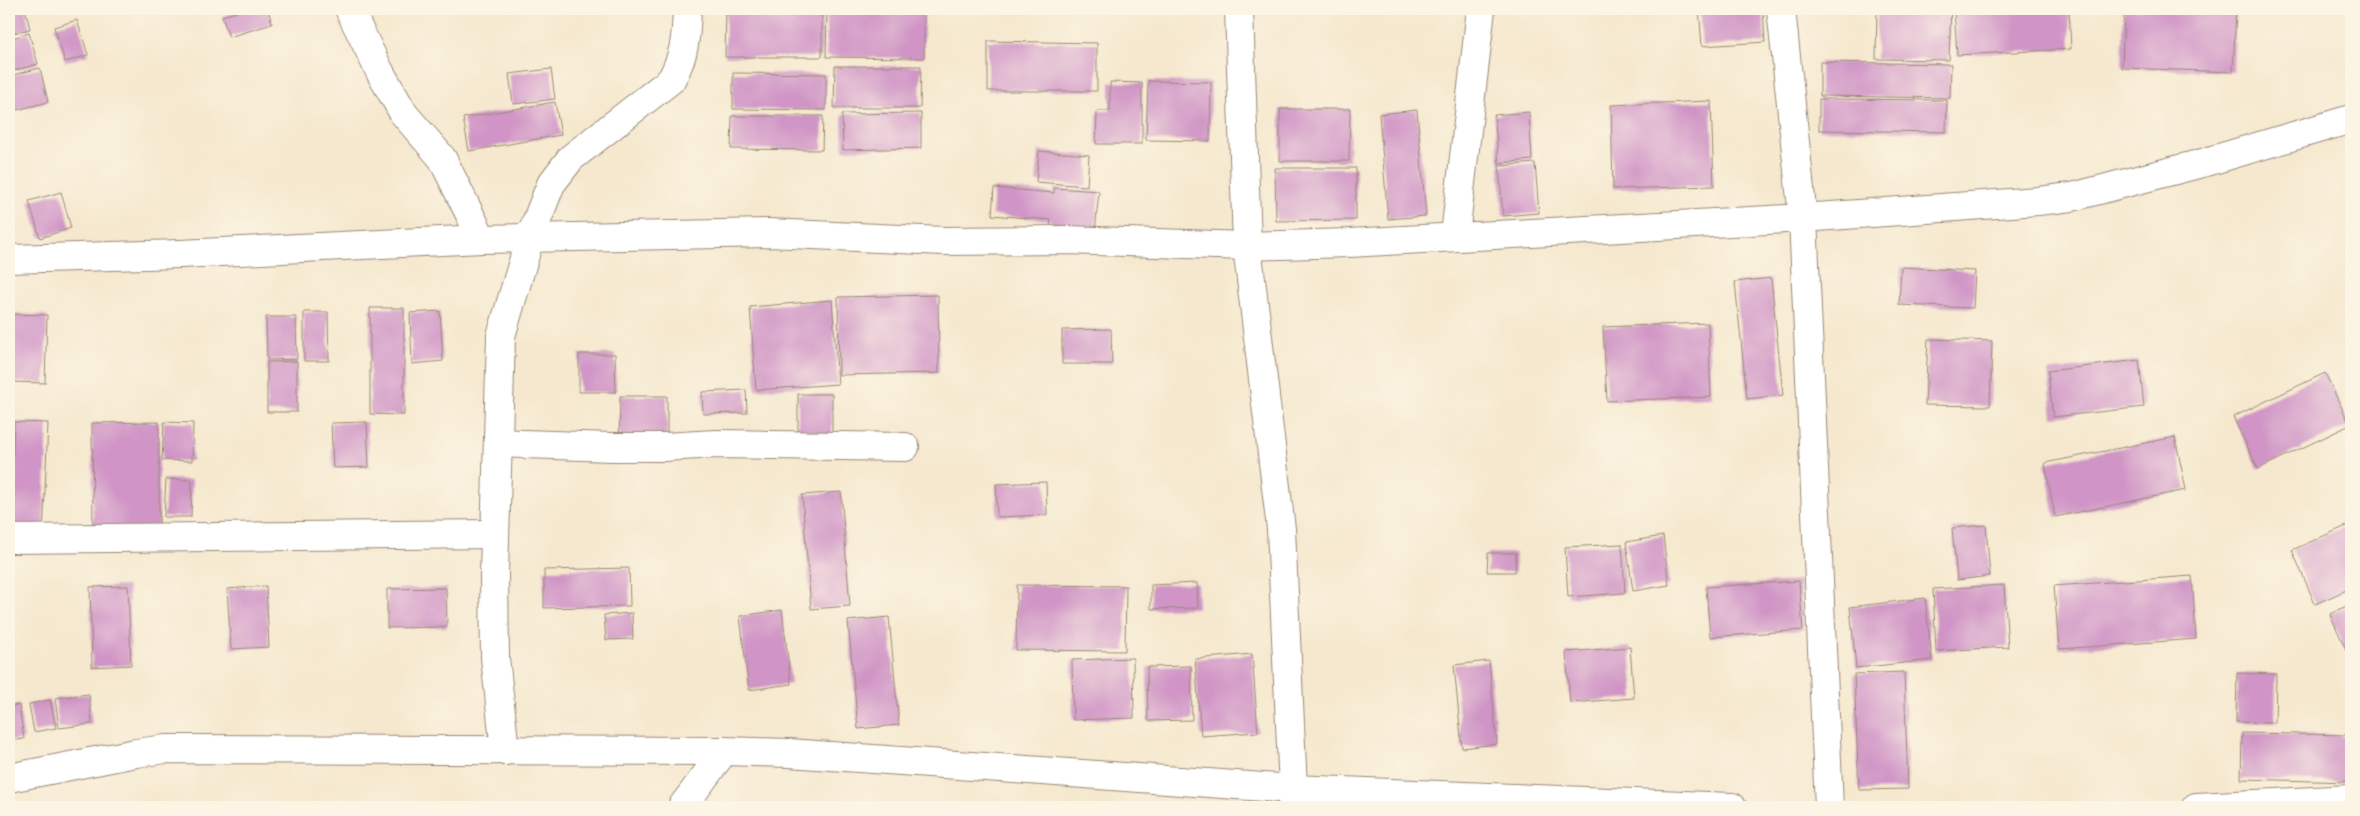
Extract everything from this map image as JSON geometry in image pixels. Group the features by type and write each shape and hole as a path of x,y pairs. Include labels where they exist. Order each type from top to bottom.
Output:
{"street":[{"path":"349,9 380,72 404,114 442,158 482,239"},
{"path":"505,751 495,657 495,534 501,336 530,238 551,184 571,158 671,80 681,63 685,45 687,9"},
{"path":"1239,9 1247,246 1281,529 1293,798"},
{"path":"1455,236 1481,9"},
{"path":"1781,9 1803,218 1829,807"},
{"path":"9,259 180,254 482,239 769,232 944,240 1066,240 1247,246 1349,243 1803,218 2038,201 2072,196 2206,162 2351,119"},
{"path":"498,443 612,447 716,444 905,447"},
{"path":"9,539 495,534"},
{"path":"9,778 136,753 166,749 724,751 790,753 1293,798 1732,807"},
{"path":"682,807 724,751"},
{"path":"2196,807 2351,799"}],"building":[{"path":"9,9 25,9 30,29 9,34"},
{"path":"246,9 268,9 272,24 229,37 222,16"},
{"path":"726,9 822,9 822,57 725,57"},
{"path":"827,9 924,9 924,58 826,57"},
{"path":"1699,9 1763,9 1765,42 1702,46"},
{"path":"1877,9 1951,9 1949,60 1876,59"},
{"path":"1954,9 2069,9 2071,49 1957,55"},
{"path":"2124,9 2236,9 2233,72 2122,68"},
{"path":"77,20 88,55 65,62 54,27"},
{"path":"29,33 38,64 9,72 9,39"},
{"path":"988,41 1097,43 1097,91 988,91"},
{"path":"1820,62 1951,64 1950,98 1820,96"},
{"path":"835,66 921,66 920,108 834,108"},
{"path":"40,68 48,102 9,112 9,76"},
{"path":"551,69 555,99 513,104 509,74"},
{"path":"733,73 826,74 826,110 733,109"},
{"path":"1148,81 1211,82 1210,141 1146,140"},
{"path":"1110,82 1142,83 1142,144 1096,144 1097,111 1110,111"},
{"path":"1819,99 1947,100 1946,132 1819,130"},
{"path":"1711,101 1714,186 1613,189 1611,105"},
{"path":"555,102 561,135 469,151 463,118"},
{"path":"1280,109 1350,109 1349,161 1280,161"},
{"path":"1417,110 1426,216 1388,219 1379,114"},
{"path":"1529,112 1532,160 1499,163 1494,115"},
{"path":"921,113 921,148 843,150 842,114"},
{"path":"732,116 823,116 822,150 731,149"},
{"path":"1039,151 1089,155 1087,186 1036,182"},
{"path":"1535,163 1539,213 1503,216 1499,166"},
{"path":"1275,168 1356,168 1356,220 1276,221"},
{"path":"994,188 1054,193 1054,188 1099,191 1095,232 1050,228 1051,220 992,215"},
{"path":"61,192 71,228 40,238 29,201"},
{"path":"1901,267 1975,271 1973,308 1899,305"},
{"path":"1771,278 1783,395 1747,399 1735,282"},
{"path":"938,295 939,373 839,375 838,297"},
{"path":"832,300 838,384 756,390 750,307"},
{"path":"370,308 404,308 404,415 370,414"},
{"path":"440,311 443,361 412,364 410,313"},
{"path":"304,312 328,312 329,361 304,361"},
{"path":"9,314 47,315 45,383 9,382"},
{"path":"266,317 296,317 297,359 267,360"},
{"path":"1708,323 1711,397 1607,401 1603,327"},
{"path":"1111,329 1112,364 1062,364 1062,330"},
{"path":"1928,339 1992,341 1990,406 1925,405"},
{"path":"579,354 615,354 616,392 579,392"},
{"path":"2139,360 2144,407 2053,417 2048,371"},
{"path":"297,361 297,412 267,412 267,362"},
{"path":"2325,373 2350,425 2258,469 2233,417"},
{"path":"746,390 747,413 703,414 702,392"},
{"path":"798,394 832,394 832,442 798,443"},
{"path":"620,396 667,396 667,445 619,445"},
{"path":"14,422 48,423 43,535 10,534"},
{"path":"159,422 159,529 93,530 92,423"},
{"path":"164,422 193,423 192,461 162,460"},
{"path":"367,422 369,467 333,468 331,423"},
{"path":"2175,437 2186,490 2055,517 2045,463"},
{"path":"166,479 192,480 191,517 164,517"},
{"path":"1046,482 1047,515 997,517 996,484"},
{"path":"841,492 850,606 811,609 802,495"},
{"path":"2351,524 2351,588 2315,604 2292,550"},
{"path":"1986,525 1990,576 1957,580 1952,528"},
{"path":"1663,536 1669,585 1633,591 1626,542"},
{"path":"1622,544 1625,593 1568,597 1565,547"},
{"path":"1488,553 1516,553 1515,572 1487,572"},
{"path":"629,568 630,606 544,608 544,570"},
{"path":"2192,576 2196,639 2059,649 2054,586"},
{"path":"1799,581 1803,630 1710,637 1706,587"},
{"path":"1197,583 1198,608 1151,609 1151,585"},
{"path":"1017,585 1126,586 1125,651 1016,650"},
{"path":"2004,585 2008,647 1936,651 1933,589"},
{"path":"128,586 131,665 92,667 90,587"},
{"path":"266,586 269,647 231,649 227,589"},
{"path":"446,588 447,627 387,628 387,589"},
{"path":"1925,598 1932,660 1856,668 1850,607"},
{"path":"2351,604 2351,661 2330,614"},
{"path":"782,610 791,684 749,690 740,616"},
{"path":"632,613 633,639 606,640 604,615"},
{"path":"889,617 899,725 858,729 848,621"},
{"path":"1630,647 1634,698 1570,703 1566,652"},
{"path":"1252,654 1258,732 1201,736 1195,659"},
{"path":"1133,658 1134,718 1073,720 1072,660"},
{"path":"1489,661 1497,744 1462,748 1454,665"},
{"path":"1191,666 1192,720 1148,721 1147,667"},
{"path":"1904,672 1908,789 1859,790 1854,674"},
{"path":"2237,673 2276,674 2275,723 2236,722"},
{"path":"89,694 92,724 59,728 55,698"},
{"path":"50,700 56,728 34,732 29,704"},
{"path":"19,705 24,739 9,741 9,706"},
{"path":"2242,733 2351,735 2350,782 2241,779"}]}
